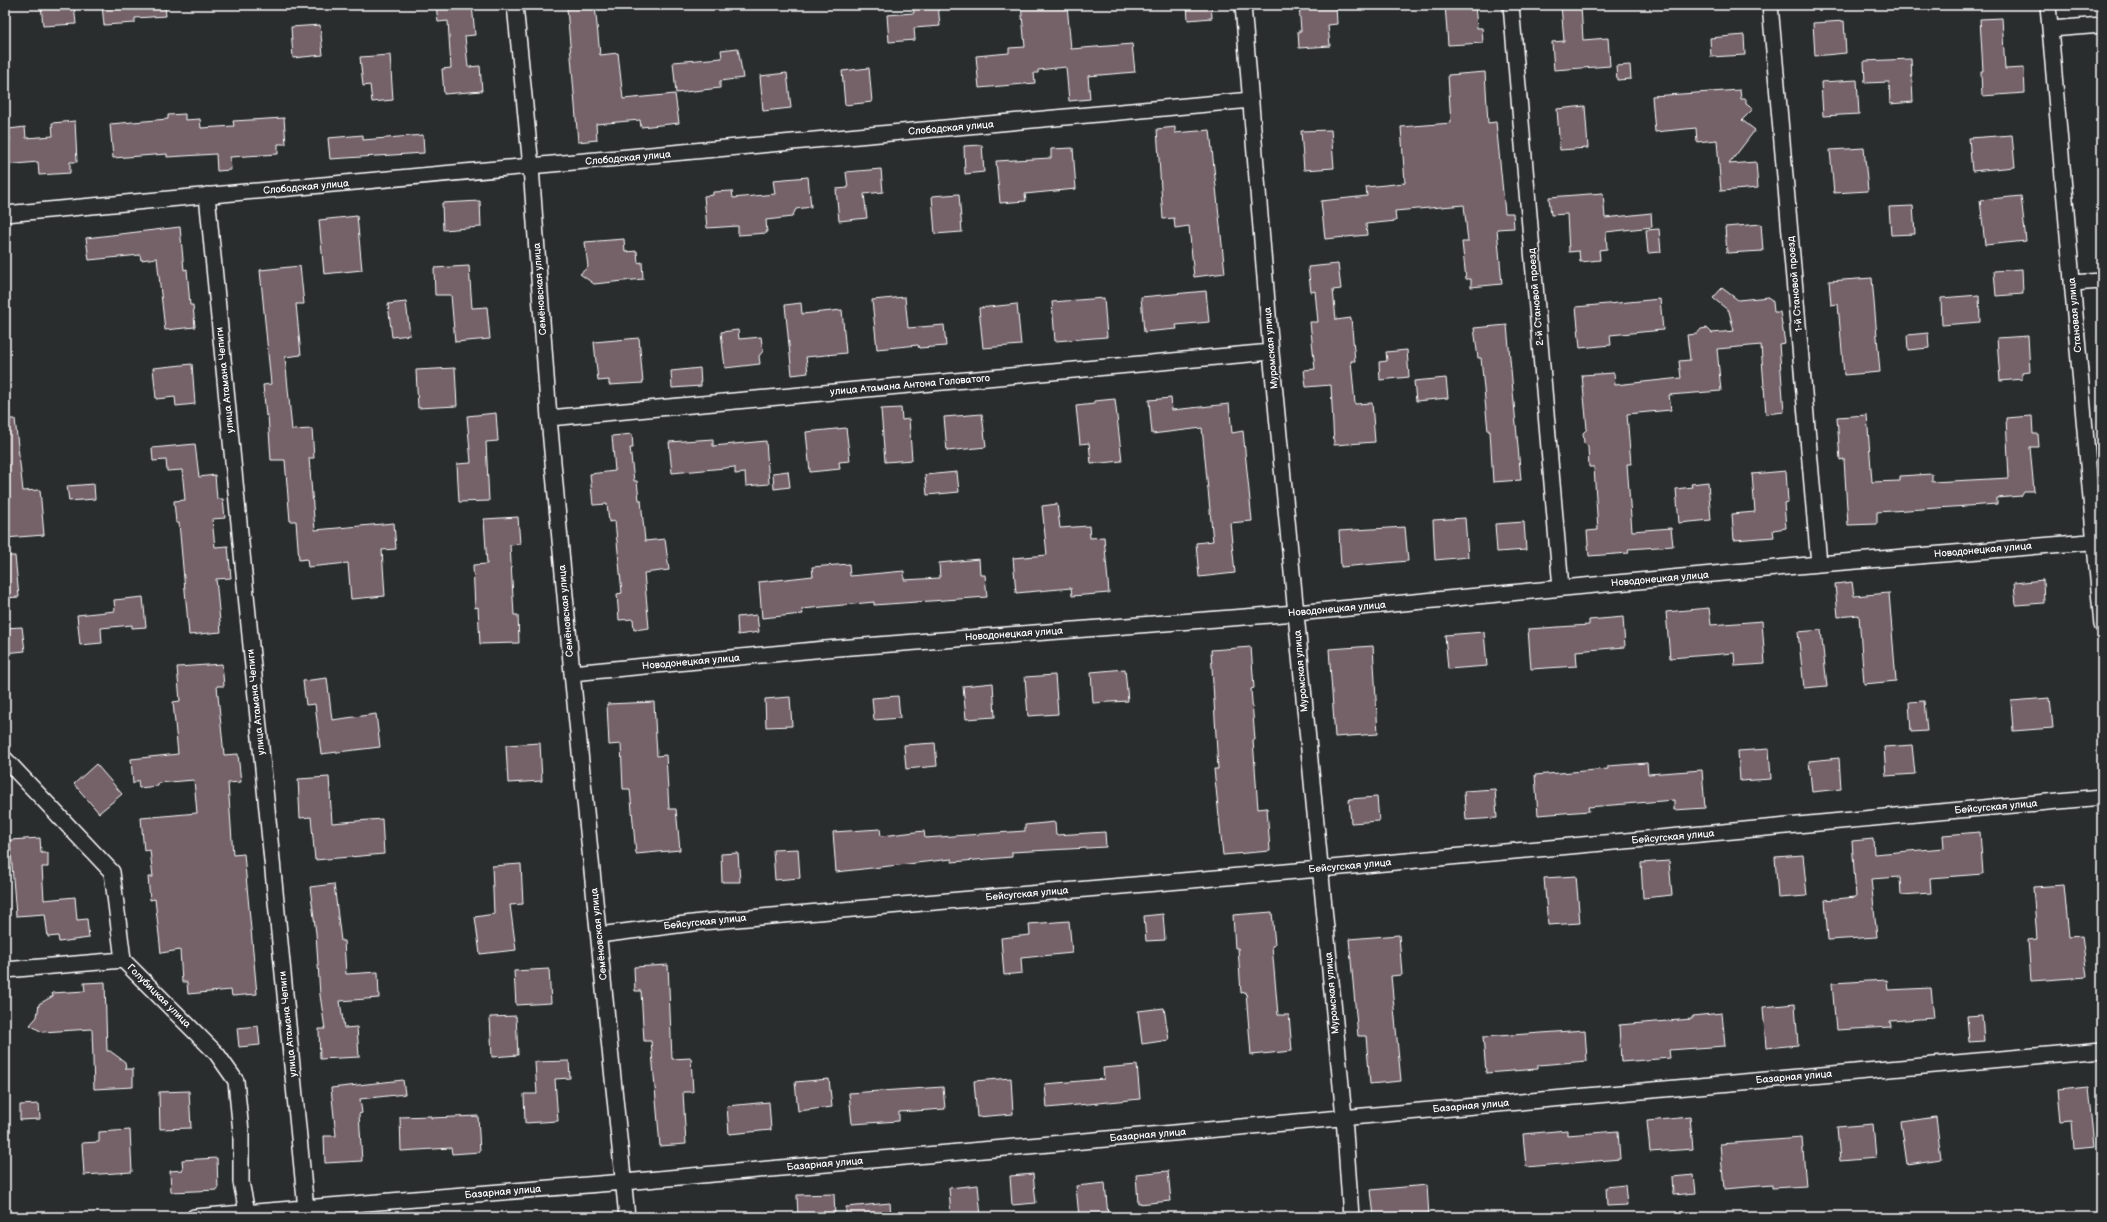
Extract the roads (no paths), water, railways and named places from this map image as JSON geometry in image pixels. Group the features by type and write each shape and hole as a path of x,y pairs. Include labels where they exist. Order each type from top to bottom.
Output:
{"street":[{"name":"Семёновская улица","path":"515,5 531,167 549,418 572,673 627,1217"},
{"name":"Муромская улица","path":"1243,5 1271,352 1344,1117 1351,1217"},
{"name":"2-й Становой проезд","path":"1511,5 1561,588"},
{"name":"1-й Становой проезд","path":"1770,5 1819,564"},
{"name":"Становая улица","path":"2048,5 2072,283 2098,541 2102,625"},
{"path":"2050,29 2102,25"},
{"name":"Слободская улица","path":"5,214 1251,100"},
{"name":"улица Атамана Чепиги","path":"207,195 306,1209"},
{"path":"2072,283 2102,280"},
{"name":"улица Атамана Антона Головатого","path":"549,418 1271,352"},
{"name":"Новодонецкая улица","path":"572,673 825,649 1296,612 1819,564 2098,541"},
{"name":"Голубицкая улица","path":"5,759 112,872 123,960 217,1054 236,1081 241,1132 241,1182 247,1212"},
{"name":"Бейсугская улица","path":"599,935 701,922 1320,869 2102,797"},
{"path":"5,970 123,960"},
{"name":"Базарная улица","path":"194,1217 624,1182 2102,1050"}]}
